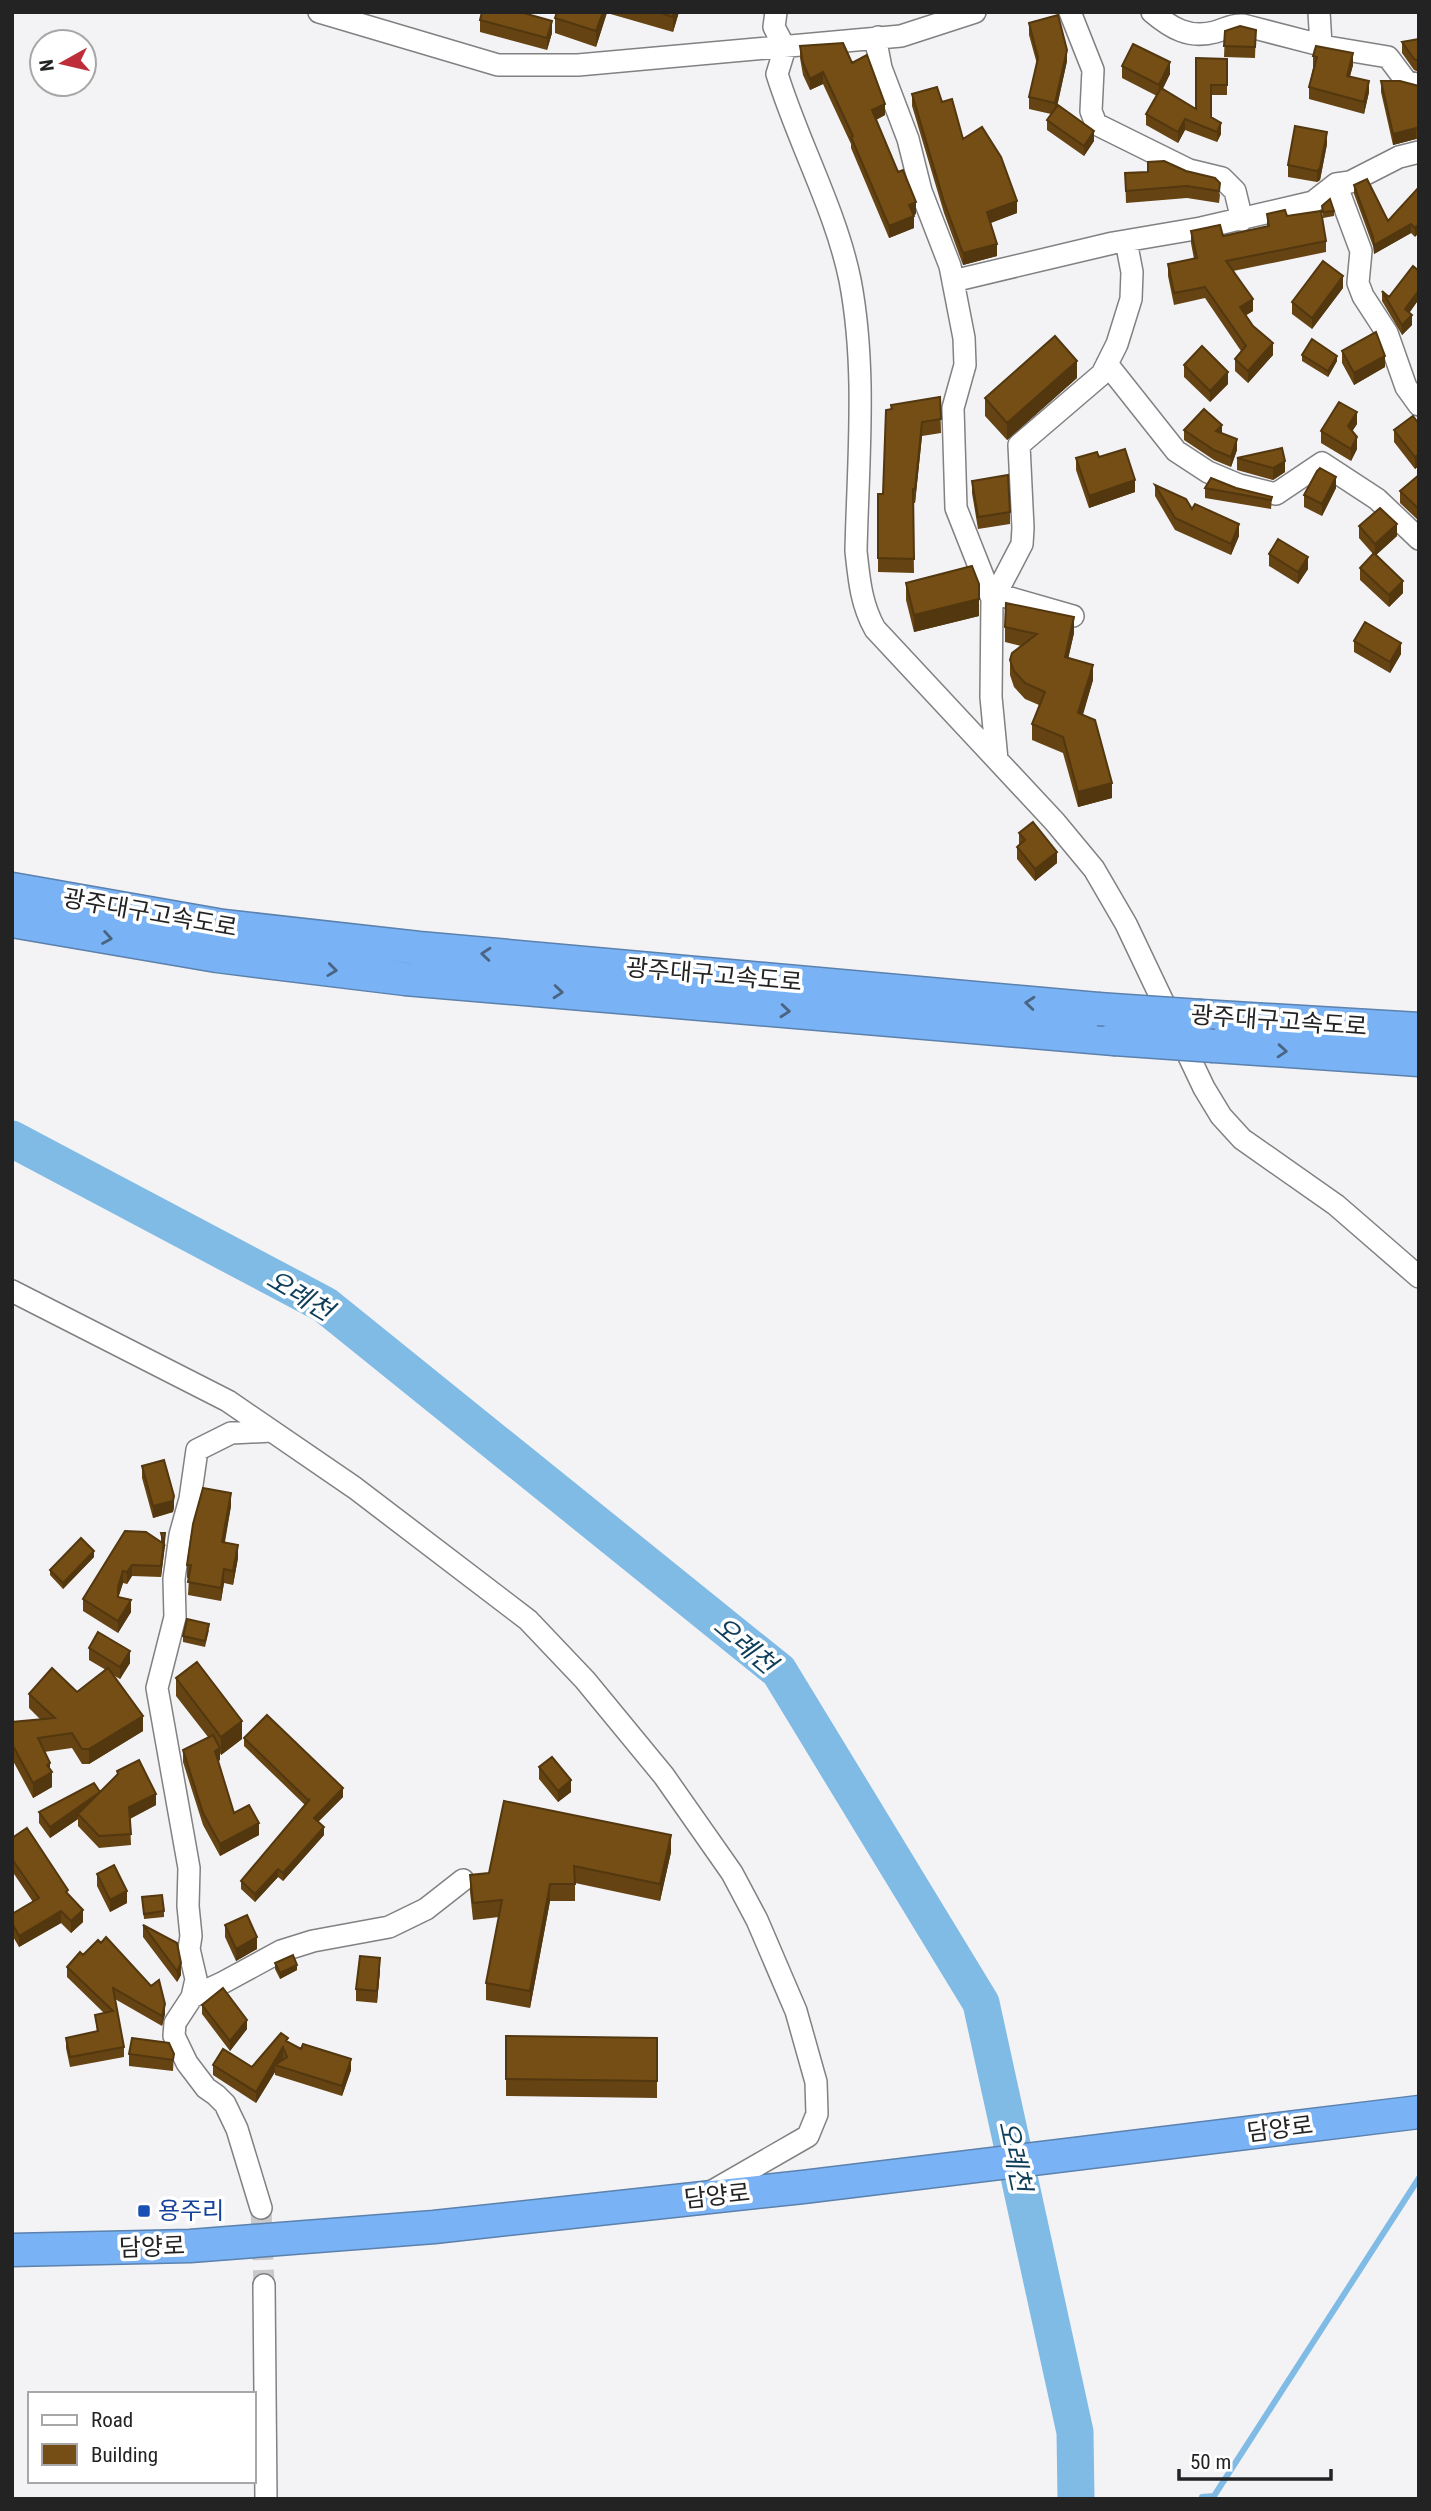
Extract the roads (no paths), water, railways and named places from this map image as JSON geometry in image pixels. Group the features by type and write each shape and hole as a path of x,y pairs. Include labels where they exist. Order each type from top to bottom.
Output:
{"highway":[{"name":"광주대구고속도로","path":"26,891 223,926 393,945 1098,1009 1419,1029"},
{"name":"광주대구고속도로","path":"26,924 217,956 405,979 1114,1039 1419,1060"},
{"name":"담양로","path":"12,2250 190,2246 312,2238 803,2187 1419,2112"}],"street":[{"path":"319,12 498,65 578,65 901,36 975,12"},
{"path":"776,12 774,27 785,48 776,74 844,254 855,311 860,355 856,551 864,606 875,629 1055,822 1094,869 1126,925 1203,1088 1221,1116 1242,1139 1336,1205 1419,1277"},
{"path":"1070,12 1093,70 1091,111 1096,124 1189,170 1222,178 1236,191 1242,219"},
{"path":"1152,12 1176,30 1188,34 1214,32 1233,24 1243,25 1321,45 1388,57 1406,81 1419,85"},
{"path":"1319,12 1321,45"},
{"path":"878,37 881,68 908,139 921,191 950,266 966,351 965,365 953,408 956,508 982,568 993,616 991,698 997,760"},
{"path":"953,281 1313,202 1336,184 1350,182 1399,158 1419,152"},
{"path":"1336,184 1361,251 1358,283 1363,296 1387,333 1406,387 1419,405"},
{"path":"989,592 998,590 1022,544 1019,445 1102,374 1117,344 1131,299 1132,272 1126,241"},
{"path":"1107,364 1176,451 1208,472 1239,485 1276,494 1322,463 1377,499 1419,539"},
{"path":"989,592 1073,616"},
{"path":"12,1291 228,1401 355,1488 528,1620 585,1680 664,1776 732,1873 757,1920 796,2011 816,2082 817,2114 808,2136 701,2198"},
{"path":"261,2208 237,2129 225,2104 206,2088 187,2063 174,2036 175,2023 192,1997 195,1979 188,1949 191,1936 188,1906 189,1868 157,1688 175,1617 174,1579 197,1450 231,1433 272,1431"},
{"path":"192,1997 281,1951 313,1941 389,1927 426,1909 463,1880"},
{"path":"264,2285 266,2499"}],"waterway":[{"name":"오례천","path":"12,1139 325,1305 779,1671 981,2003 1075,2432 1076,2499"},
{"path":"1202,2497 1214,2496 1419,2178"}],"tunnel":[{"path":"261,2208 264,2285"}],"place":[{"name":"용주리","path":"144,2211"}]}
